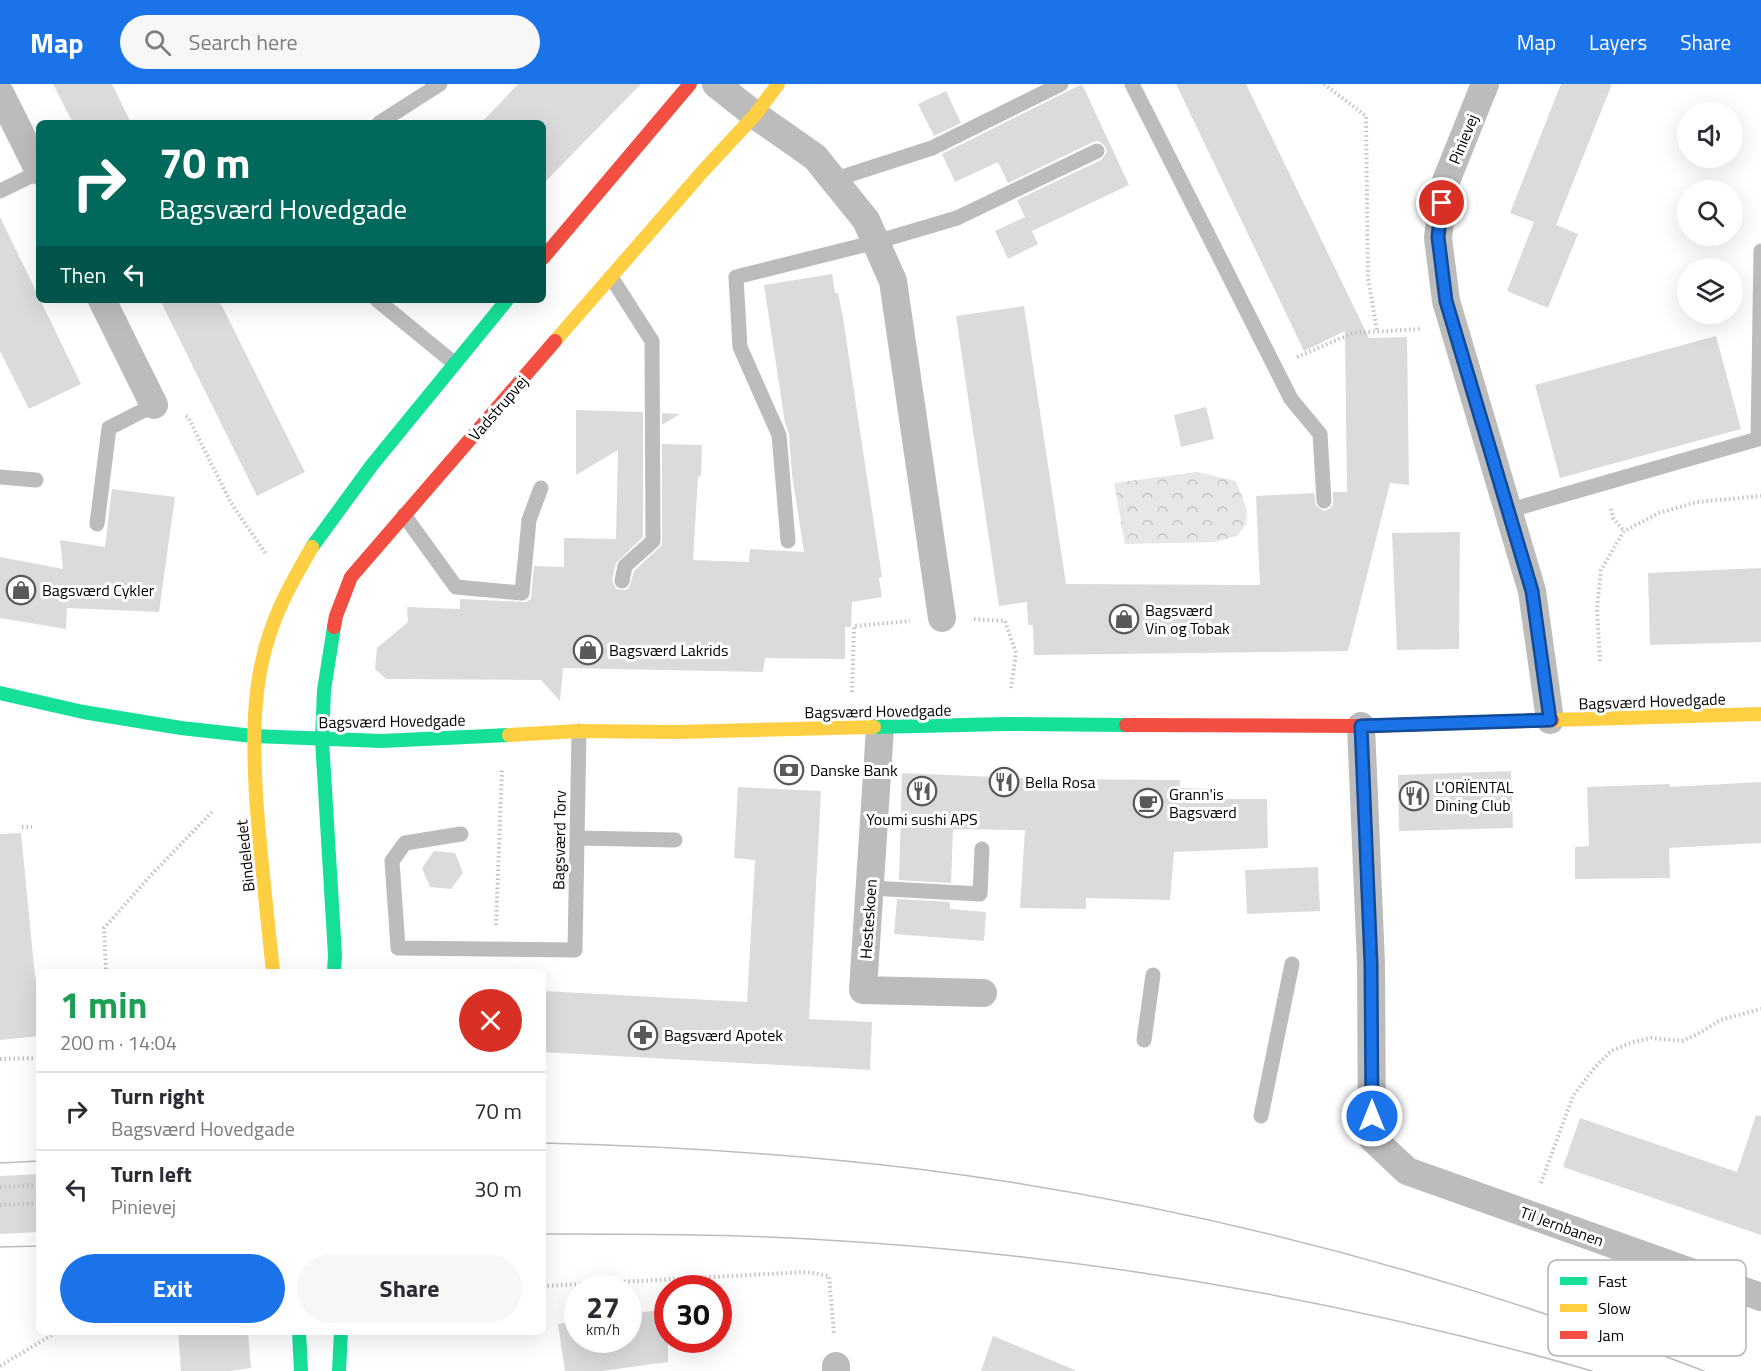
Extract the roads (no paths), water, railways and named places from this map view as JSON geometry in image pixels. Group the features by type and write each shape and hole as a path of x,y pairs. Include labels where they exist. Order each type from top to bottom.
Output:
{"street":[{"path":"546,254 690,84"},
{"path":"716,84 755,115 815,157 866,220 893,281 942,618"},
{"name":"Vadstrupvej","path":"322,740 324,690 336,616 351,577 611,276 755,115 778,84"},
{"name":"Pinievej","path":"1485,84 1444,186 1438,237 1446,301 1532,591 1550,720"},
{"path":"0,93 36,166"},
{"path":"103,303 154,405"},
{"path":"253,736 261,663 272,627 311,547 337,509 504,303"},
{"name":"Bagsværd Hovedgade","path":"0,693 93,714 181,728 253,736 381,741 579,731 677,732 1006,724 1361,726 1761,714"},
{"name":"Til Jernbanen","path":"1361,726 1371,964 1372,1138 1407,1171 1658,1260"},
{"name":"Hesteskoen","path":"880,728 863,990 983,993"},
{"name":"Bindeledet","path":"253,736 257,815 273,969"},
{"path":"322,740 334,969"},
{"name":"Til Jernbanen","path":"1746,1292 1761,1297"},
{"path":"299,1335 301,1371"},
{"path":"339,1371 341,1335"}],"lane":[{"path":"384,120 440,84"},
{"path":"833,180 932,148 1061,84"},
{"path":"1132,84 1291,399 1320,434 1324,501"},
{"path":"788,541 779,435 740,347 736,277 876,242 957,218 1097,151"},
{"path":"0,191 36,173"},
{"path":"1508,511 1758,439 1761,251"},
{"path":"611,276 652,341 653,541 625,566 622,581"},
{"path":"381,303 454,363"},
{"path":"97,524 108,428 154,405"},
{"path":"0,477 36,480"},
{"path":"405,515 456,587 522,593 529,520 541,488"},
{"name":"Bagsværd Torv","path":"461,834 405,843 392,861 398,948 575,950 579,731"},
{"path":"577,838 675,840"},
{"path":"870,888 980,894 982,849"},
{"path":"1261,1116 1292,964"},
{"path":"1144,1040 1153,975"}],"tram line":[{"path":"546,1143 637,1146 825,1159 1019,1183 1119,1201 1317,1246 1415,1273 1548,1315"},
{"path":"0,1163 36,1161"},
{"path":"546,1234 720,1235 826,1240 923,1247 1116,1269 1212,1284 1403,1322 1592,1371"},
{"path":"0,1247 36,1246"},
{"path":"1663,1356 1704,1371"}],"place":[{"name":"Bagsværd Cykler","path":"21,590"},
{"name":"Bagsværd Vin og Tobak","path":"1124,619"},
{"name":"Bagsværd Lakrids","path":"588,650"},
{"name":"Danske Bank","path":"789,770"},
{"name":"Bella Rosa","path":"1004,782"},
{"name":"Youmi sushi APS","path":"922,791"},
{"name":"L'ORÏENTAL Dining Club","path":"1414,796"},
{"name":"Grann'is Bagsværd","path":"1148,803"},
{"name":"Bagsværd Apotek","path":"643,1035"}]}
